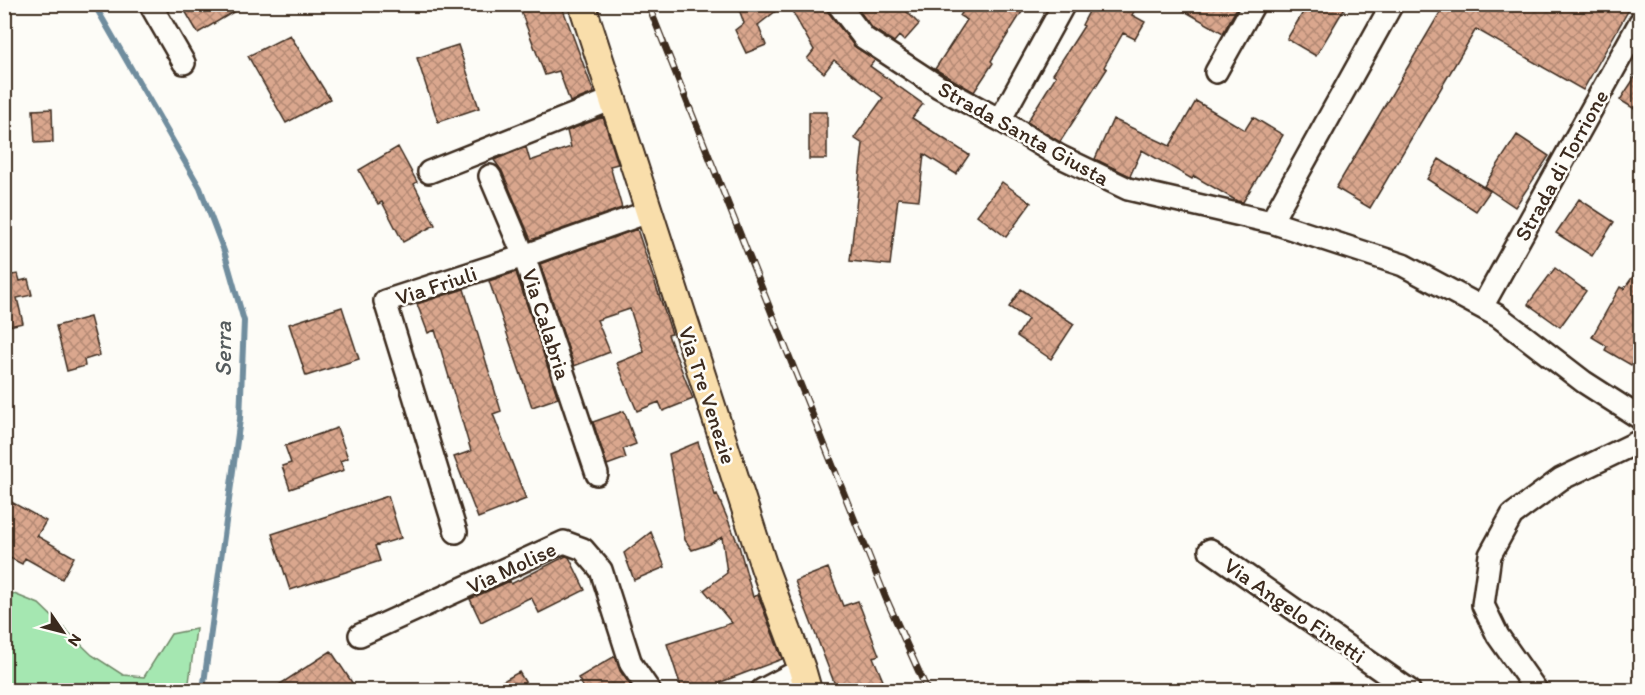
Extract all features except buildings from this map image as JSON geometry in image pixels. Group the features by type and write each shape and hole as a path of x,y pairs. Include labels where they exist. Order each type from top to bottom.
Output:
{"main road":[{"name":"Via Tre Venezie","path":"582,4 764,567 805,680"}],"street":[{"path":"150,4 184,63"},
{"name":"Strada Santa Giusta","path":"838,4 864,38 939,87 1059,156 1128,189 1271,222 1403,265 1498,316 1584,382 1641,418"},
{"path":"1000,120 1064,4"},
{"path":"1216,72 1254,4"},
{"path":"1271,222 1392,4"},
{"name":"Strada di Torrione","path":"1482,307 1641,22"},
{"path":"429,172 613,99"},
{"name":"Via Calabria","path":"490,176 525,256 597,474"},
{"name":"Via Friuli","path":"456,532 385,301 525,256 648,212"},
{"path":"1536,690 1498,636 1484,605 1490,555 1512,514 1561,479 1641,441"},
{"name":"Via Molise","path":"360,635 564,542 583,549 601,570 631,664 649,690"},
{"name":"Via Angelo Finetti","path":"1210,550 1409,690"},
{"path":"762,690 805,680"}],"green space":[{"path":"4,590 39,604 92,655 123,675 144,677 171,634 196,629 188,690 5,690"}],"waterway":[{"name":"Serra","path":"94,4 200,188 224,251 244,321 240,419 203,690"}],"railway":[{"path":"648,4 885,596 927,690"}]}
